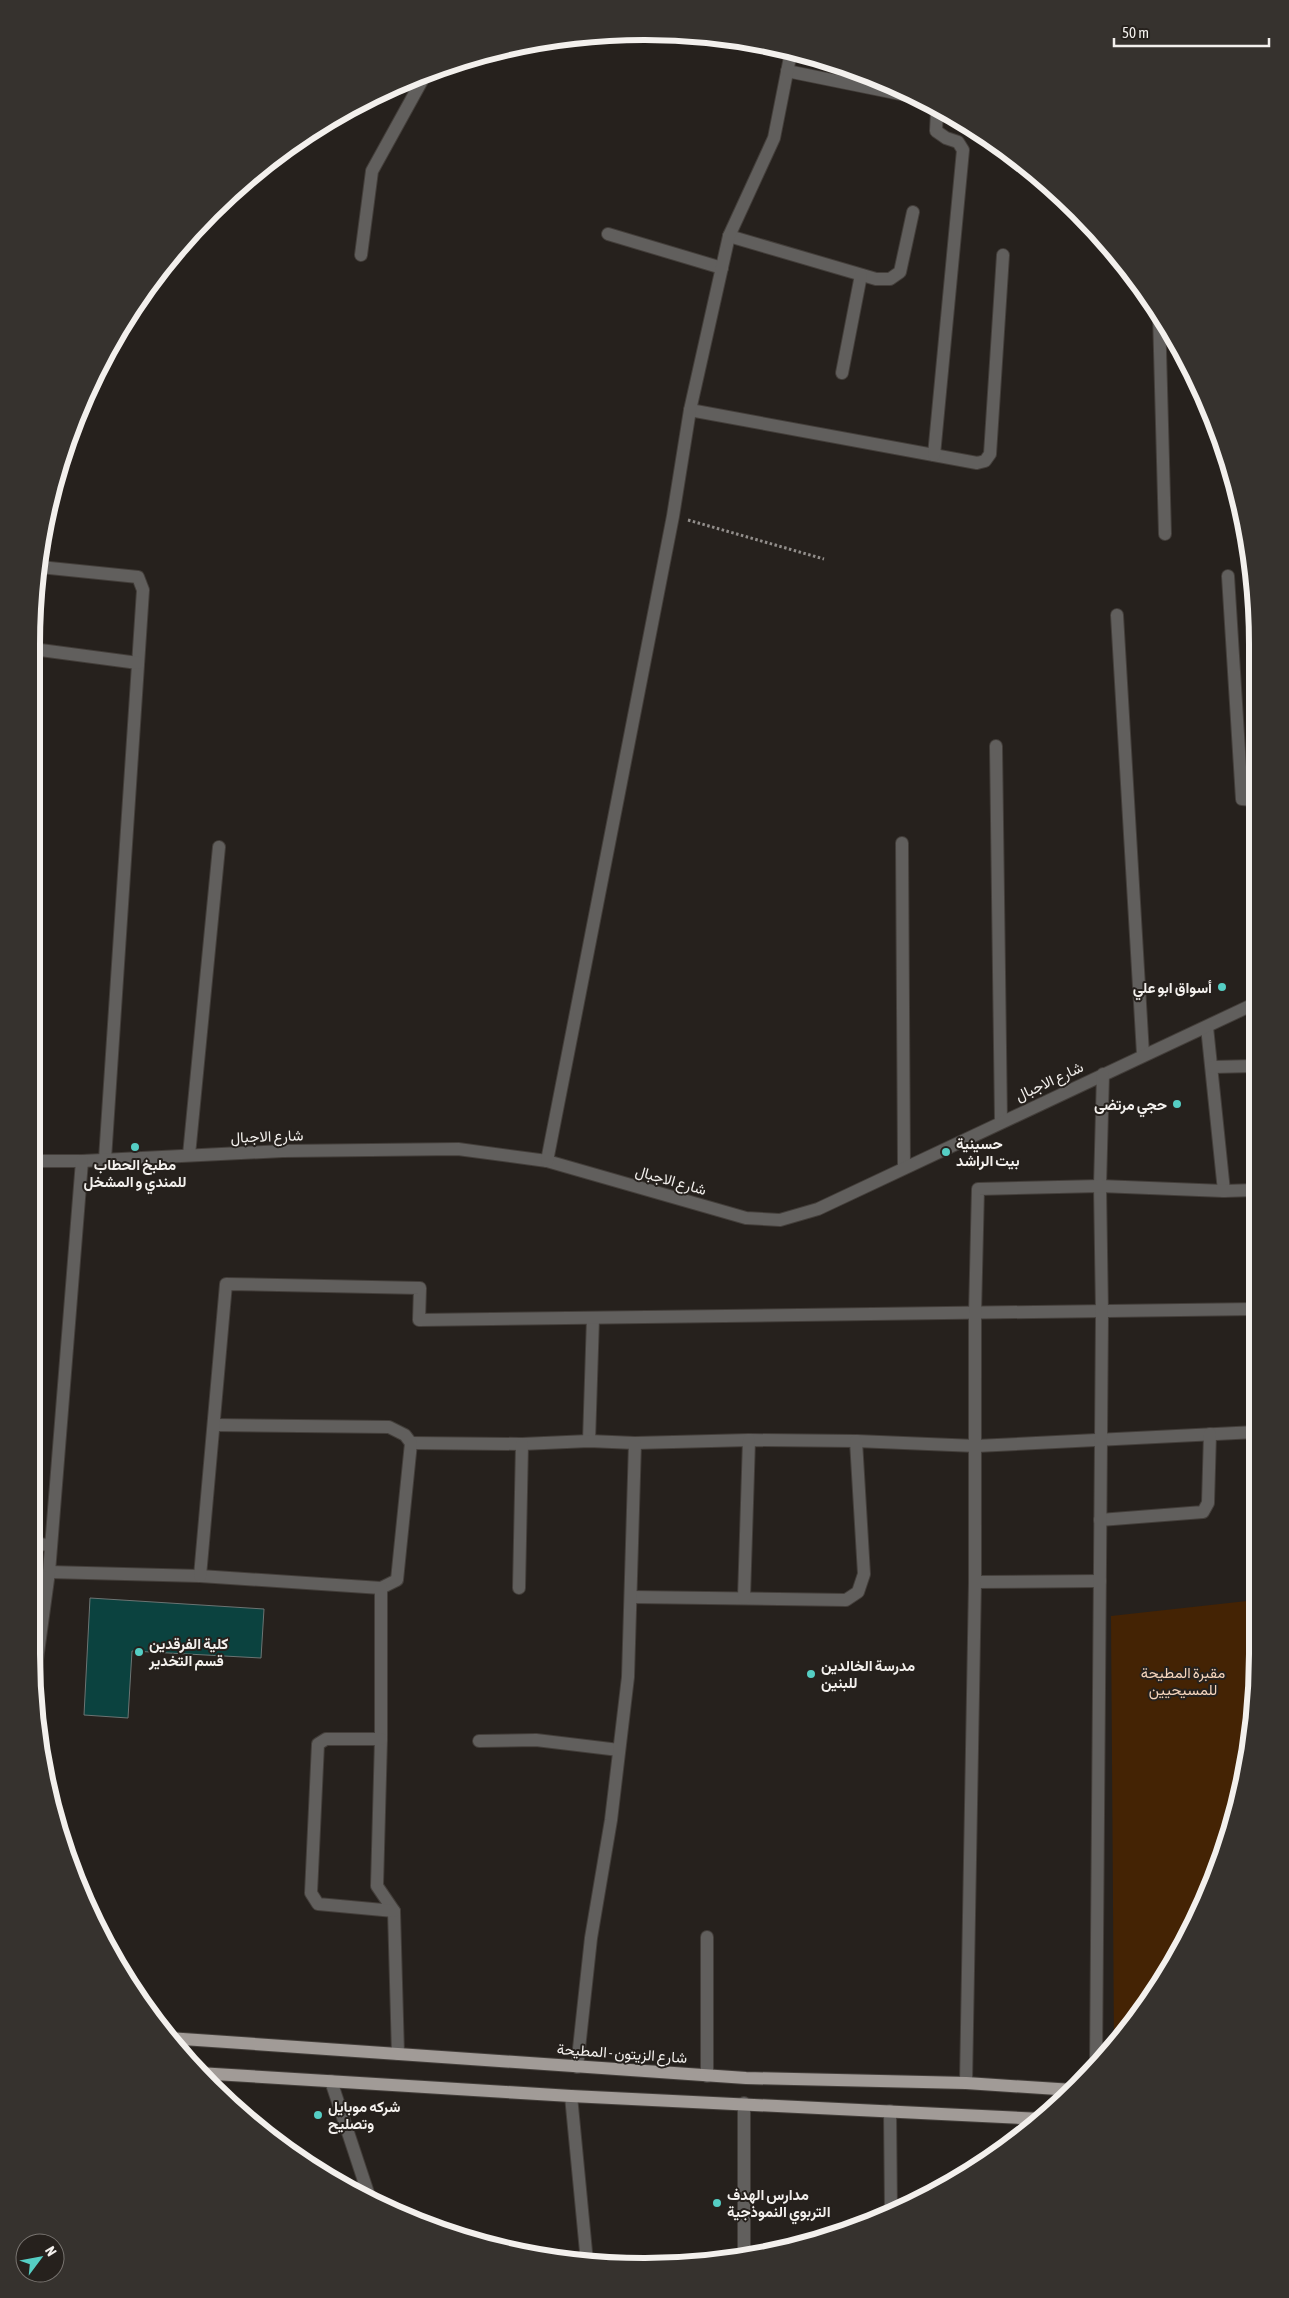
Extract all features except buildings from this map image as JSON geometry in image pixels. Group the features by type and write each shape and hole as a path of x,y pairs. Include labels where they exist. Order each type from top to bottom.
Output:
{"main road":[{"name":"شارع الزيتون - المطيحة","path":"179,2039 707,2076 966,2083 1063,2089"},
{"path":"210,2074 571,2096 1030,2118"}],"street":[{"path":"547,1161 673,516 690,410 729,236 774,138 790,58"},
{"path":"787,71 889,92"},
{"path":"361,255 372,172 421,83"},
{"path":"934,455 963,150 958,142 946,138 936,131 937,115"},
{"path":"729,236 861,275 876,279 890,279 900,272 913,212"},
{"path":"608,234 722,268"},
{"path":"690,410 977,463 985,461 990,454 1002,255"},
{"path":"842,373 861,275"},
{"path":"1160,330 1165,534"},
{"path":"45,567 138,577 143,590 105,1159"},
{"path":"1228,576 1242,800 1249,800"},
{"path":"1117,615 1143,1054"},
{"path":"40,650 138,663"},
{"path":"996,746 1001,1122"},
{"path":"902,842 904,1168"},
{"path":"189,1155 219,847"},
{"name":"شارع الاجبال","path":"40,1161 82,1161 282,1151 458,1149 547,1161 746,1218 780,1220 818,1209 1143,1054 1207,1027 1249,1006"},
{"path":"1207,1027 1224,1191"},
{"path":"1212,1067 1249,1066"},
{"path":"1096,2055 1102,1313 1100,1186 1103,1074"},
{"path":"40,1638 49,1572 82,1161"},
{"path":"966,2083 976,1582 975,1314 978,1190 1100,1186 1224,1191 1249,1190"},
{"path":"200,1576 226,1284 420,1288 419,1320 1102,1313 1249,1309"},
{"path":"589,1441 593,1318"},
{"path":"49,1572 200,1576 381,1588 397,1580 411,1443 405,1435 389,1427 214,1424"},
{"path":"411,1443 522,1444 589,1441 635,1443 749,1440 856,1441 976,1446 1101,1438 1249,1432"},
{"path":"1100,1520 1202,1512 1208,1503 1210,1434"},
{"path":"744,1598 749,1440"},
{"path":"632,1597 846,1600 858,1592 864,1574 856,1441"},
{"path":"578,2067 591,1938 611,1820 628,1678 632,1597 635,1443"},
{"path":"520,1588 522,1444"},
{"path":"40,1544 50,1545"},
{"path":"976,1582 1100,1581"},
{"path":"381,1588 382,1739 377,1886 394,1912 398,2054"},
{"path":"382,1739 326,1739 318,1744 310,1893 318,1904 394,1912"},
{"path":"479,1741 536,1740 619,1750"},
{"path":"707,2076 708,1937"},
{"path":"331,2081 367,2191"},
{"path":"571,2096 586,2255"},
{"path":"744,2103 744,2249"},
{"path":"890,2111 891,2205"}],"path":[{"path":"673,516 824,559"}],"green space":[{"name":"مقبرة المطيحة للمسيحيين","path":"1249,1601 1248,1693 1244,1732 1228,1810 1217,1848 1187,1921 1168,1956 1147,1989 1114,2034 1111,1616"}],"place":[{"name":"أسواق ابو علي","path":"1222,987"},
{"name":"حجي مرتضى","path":"1177,1104"},
{"name":"مطبخ الحطاب للمندي و المشخل","path":"135,1147"},
{"name":"حسينية بيت الراشد","path":"946,1152"},
{"name":"كلية الفرقدين قسم التخدير","path":"139,1652"},
{"name":"مدرسة الخالدين للبنين","path":"811,1674"},
{"name":"شركه موبايل وتصليح","path":"318,2115"},
{"name":"مدارس الهدف التربوي النموذجية","path":"717,2203"}]}
